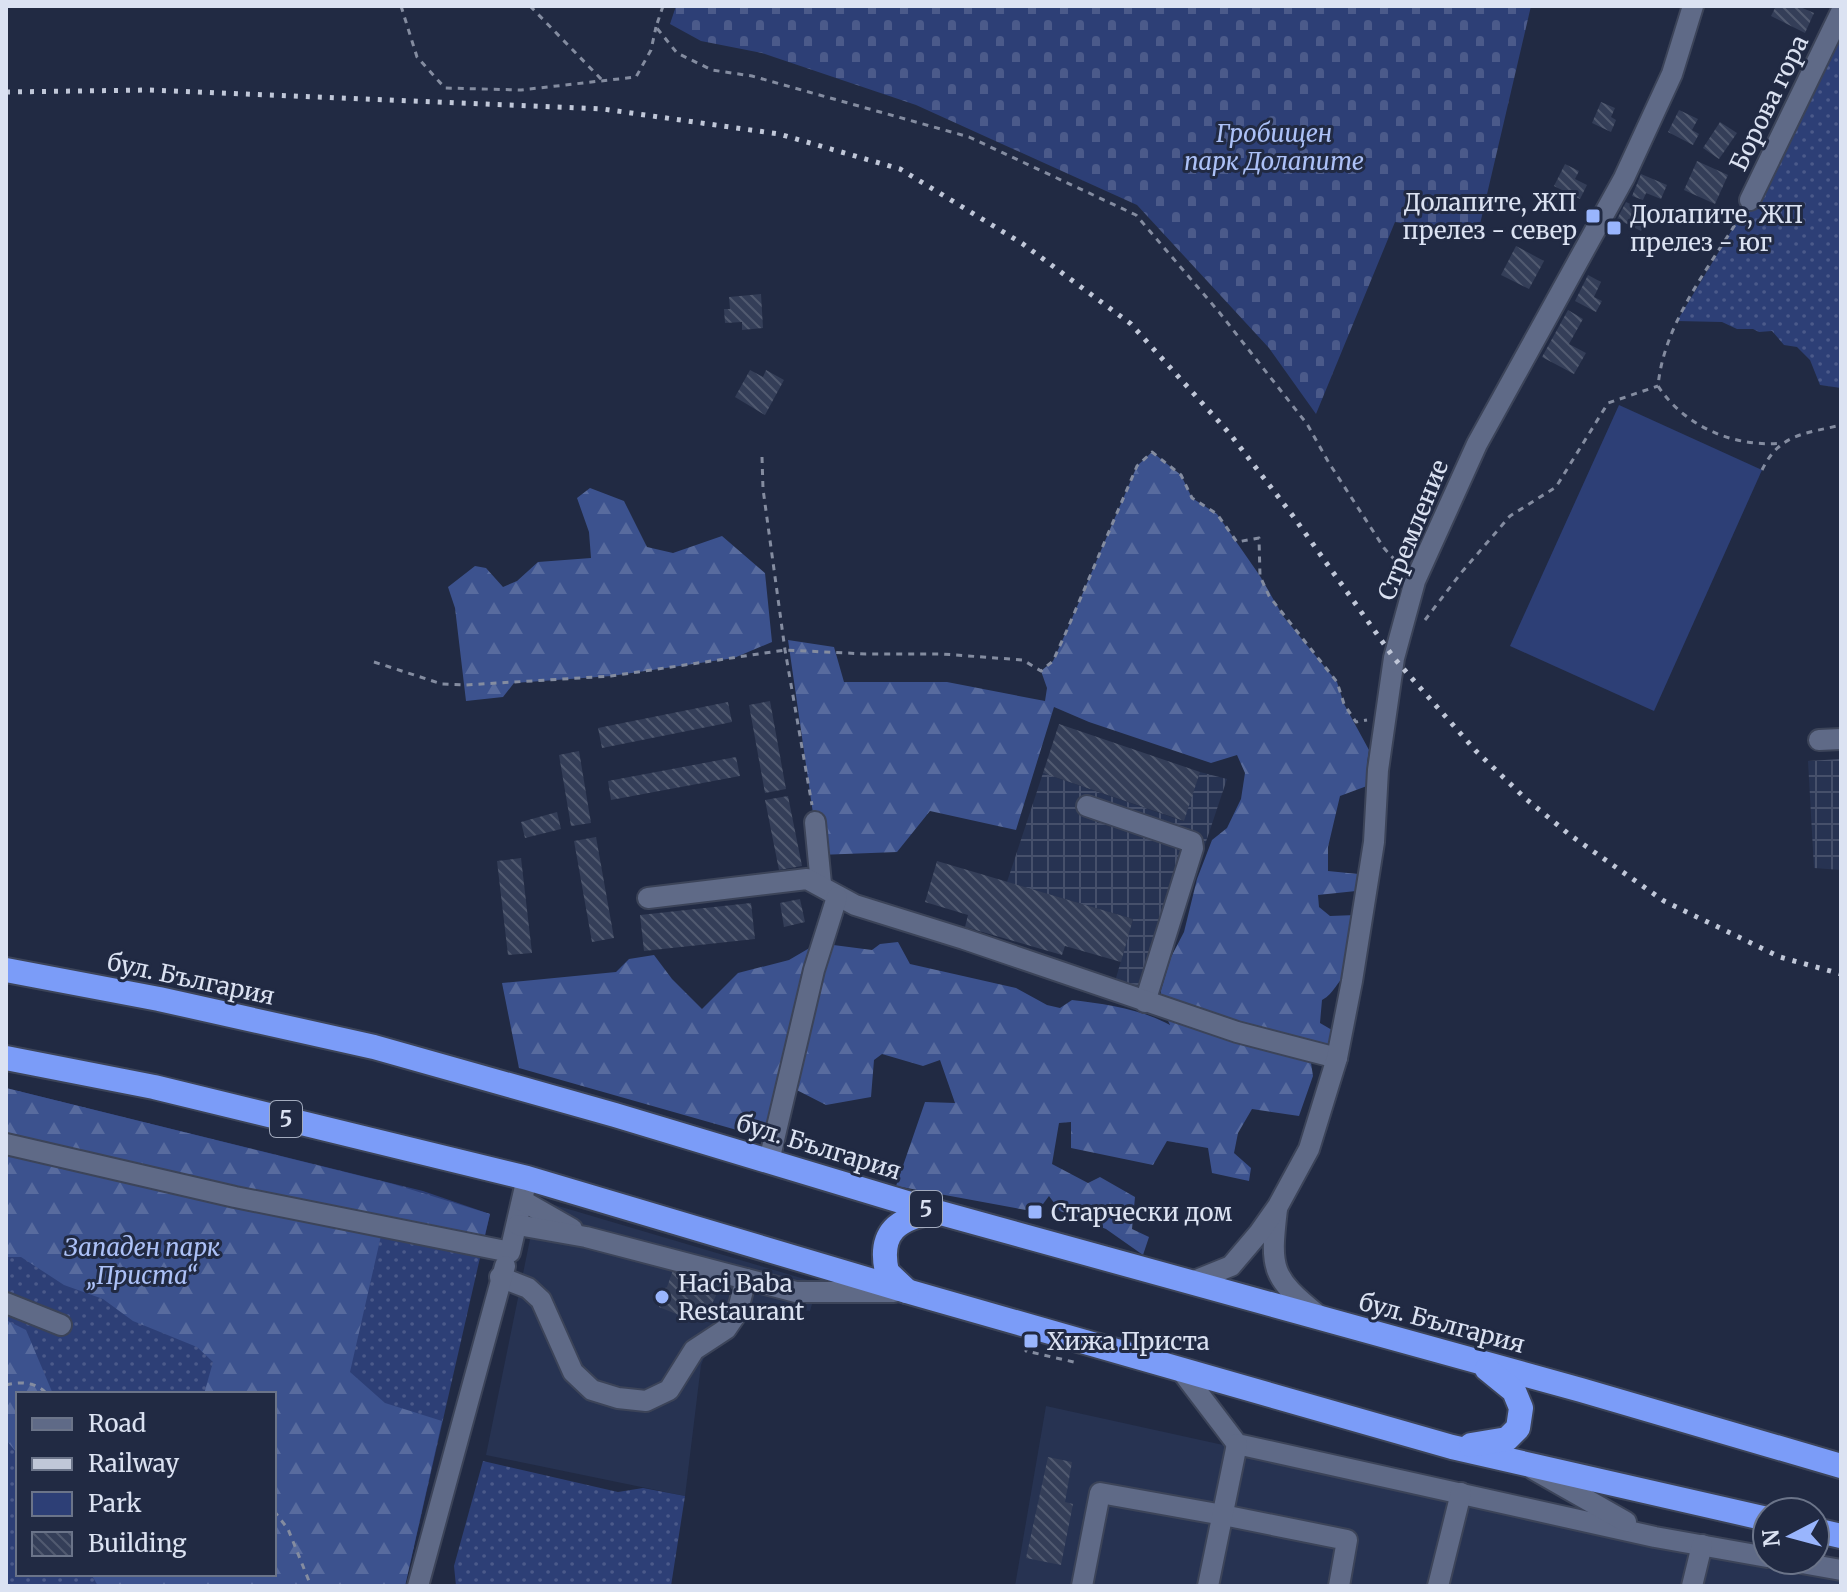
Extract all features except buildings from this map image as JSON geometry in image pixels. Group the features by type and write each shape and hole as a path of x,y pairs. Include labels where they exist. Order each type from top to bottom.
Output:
{"highway":[{"name":"бул. България","path":"6,970 159,999 374,1047 937,1212 1841,1466"},
{"name":"5","path":"6,1058 154,1087 910,1292 1452,1447 1751,1515"},
{"path":"910,1292 887,1272 885,1247 897,1225 909,1217 937,1212"},
{"path":"1452,1447 1507,1439 1518,1428 1521,1408 1514,1391 1478,1362"}],"street":[{"name":"Стремление","path":"1278,1206 1309,1149 1337,1058 1374,842 1378,770 1394,658 1415,581 1477,444 1624,178 1672,74 1693,6"},
{"name":"Борова гора","path":"1750,200 1840,20"},
{"path":"1819,740 1841,739"},
{"path":"1087,806 1192,842 1193,848 1145,1002"},
{"path":"769,1161 814,970 829,891 815,822"},
{"path":"648,898 807,879 829,891 1145,1002 1237,1032 1337,1058"},
{"path":"6,1144 235,1197 510,1252"},
{"path":"418,1586 525,1190 586,1237"},
{"path":"1189,1283 1231,1266 1278,1206"},
{"path":"1278,1206 1272,1250 1277,1270 1285,1288 1324,1320"},
{"path":"518,1225 586,1237 796,1292 910,1292"},
{"path":"500,1277 528,1288 541,1300 573,1372 592,1390 618,1398 646,1401 669,1390 694,1350 726,1329 737,1313 746,1279"},
{"path":"6,1303 61,1325"},
{"path":"1180,1369 1237,1444 1655,1537 1751,1554"},
{"path":"1208,1586 1237,1444"},
{"path":"1521,1463 1588,1503 1655,1537"},
{"path":"1082,1586 1100,1493 1347,1540 1339,1586"},
{"path":"1438,1586 1461,1493"},
{"path":"1692,1586 1702,1545"}],"path":[{"path":"401,6 417,57 445,88 521,90 636,77 651,50 663,6"},
{"path":"530,6 603,81"},
{"path":"656,27 677,53 712,70 752,76 969,137 1136,215 1219,312 1307,424 1384,548 1415,581"},
{"name":"Борова гора","path":"1658,386 1660,359 1673,327 1750,200"},
{"path":"1418,630 1510,516 1556,487 1608,403 1658,386 1678,411 1711,432 1741,441 1782,443"},
{"path":"1762,470 1782,443 1795,434 1841,425"},
{"path":"374,662 442,684 466,685 611,676 785,650 942,654 1023,660 1041,671 1053,661 1058,651 1137,466 1152,452 1181,475 1192,498 1217,514 1237,542 1259,538 1260,576 1269,596 1337,682 1344,704 1356,722 1374,719 1384,724"},
{"path":"762,457 763,489 785,650 815,822"},
{"path":"1026,1351 1078,1365"},
{"path":"6,1385 20,1381 45,1392"},
{"path":"276,1514 288,1529 311,1586"}],"shaded area":[{"path":"1841,759 1841,870 1814,868 1808,761"},
{"path":"1200,772 1227,779 1152,1003 1112,992 1133,919 1007,882 1043,773 1183,821"},
{"path":"538,1200 818,1283 810,1311 761,1305 719,1322 701,1365 685,1496 486,1455"},
{"path":"1046,1406 1751,1561 1751,1576 1818,1576 1841,1581 1841,1586 1015,1586"}],"green space":[{"name":"Гробищен парк Долапите","path":"676,6 1531,6 1477,237 1395,222 1316,414 1269,348 1137,205 916,105 762,53 701,41 670,24"},
{"path":"1841,13 1841,388 1820,385 1810,360 1797,347 1784,345 1772,331 1737,329 1722,322 1677,321 1750,200"},
{"path":"1619,405 1762,470 1654,711 1510,646"},
{"path":"1152,452 1181,475 1192,498 1217,514 1260,576 1283,616 1337,682 1344,704 1369,750 1367,763 1378,770 1375,783 1340,796 1328,847 1328,871 1358,874 1356,891 1318,895 1319,907 1330,916 1356,915 1349,973 1322,1000 1320,1023 1332,1030 1328,1048 1309,1050 1313,1076 1299,1116 1252,1109 1238,1133 1234,1153 1251,1168 1249,1181 1212,1173 1208,1148 1167,1141 1153,1165 1071,1148 1071,1122 1059,1123 1052,1164 1088,1183 1100,1177 1135,1197 1132,1229 1149,1237 1143,1255 1106,1229 1060,1211 1049,1196 1037,1212 896,1186 925,1102 955,1103 940,1060 923,1066 882,1054 874,1060 871,1097 826,1105 783,1083 768,1139 519,1068 502,983 616,972 629,959 654,955 672,979 702,1009 738,973 789,960 818,943 872,950 880,944 898,942 910,964 1016,988 1047,1005 1060,1008 1072,1000 1097,1003 1135,1011 1170,1025 1161,1006 1161,990 1171,957 1184,932 1197,879 1212,840 1227,828 1241,799 1245,773 1237,755 1211,763 1054,707 1016,830 930,811 897,852 819,855 788,640 834,647 844,682 947,682 1045,701 1047,688 1041,671 1053,661 1137,466"},
{"path":"590,488 624,501 647,547 673,553 722,536 765,573 772,642 734,658 611,676 514,683 503,697 466,701 455,608 448,587 475,566 486,568 503,587 517,581 538,562 591,558 589,532 577,498"},
{"name":"Западен парк „Приста“","path":"6,1088 423,1191 490,1214 405,1586 6,1586"},
{"name":"Западен парк „Приста“","path":"6,1088 393,1184 490,1214 482,1247 383,1227 350,1372 385,1403 442,1421 405,1586 98,1586 92,1576 276,1576 276,1392 205,1392 213,1362 197,1347 133,1321 103,1299 64,1285 21,1257 6,1257"},
{"path":"6,1320 26,1330 52,1392 16,1392 16,1452 6,1440"},
{"path":"483,1461 618,1492 643,1488 685,1496 671,1586 456,1586 454,1566"}],"railway":[{"path":"6,92 150,90 603,109 779,134 900,169 1023,244 1131,324 1230,434 1394,658 1476,751 1526,799 1570,835 1664,901 1780,957 1841,974"}],"place":[{"name":"Долапите, ЖП прелез - север","path":"1593,216"},
{"name":"Долапите, ЖП прелез - юг","path":"1614,228"},
{"name":"Старчески дом","path":"1035,1212"},
{"name":"Haci Baba Restaurant","path":"662,1297"},
{"name":"Хижа Приста","path":"1031,1341"}]}
